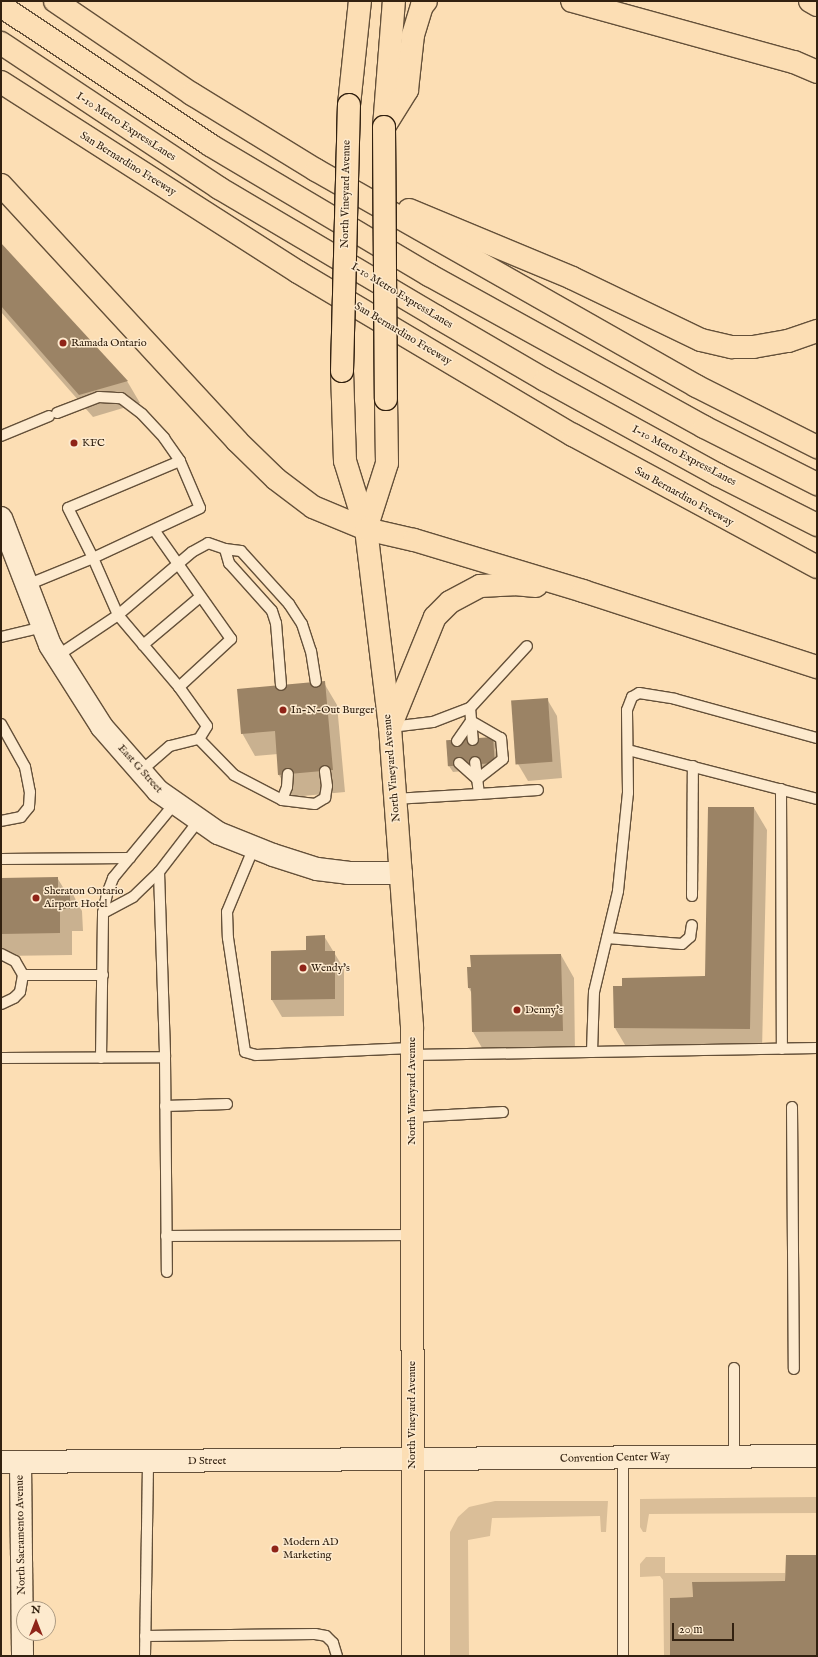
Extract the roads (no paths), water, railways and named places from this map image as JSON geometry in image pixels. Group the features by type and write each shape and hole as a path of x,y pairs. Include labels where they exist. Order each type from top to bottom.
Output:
{"main road":[{"path":"55,1 173,82 316,170 696,386 817,447"},
{"name":"North Vineyard Avenue","path":"360,1 349,105 342,372 345,462 366,528 390,727 412,1051 412,1656"},
{"name":"North Vineyard Avenue","path":"366,528 387,463 384,127 394,1"},
{"path":"384,127 407,90 413,35 422,6 426,1"},
{"path":"572,1 794,62 817,72"},
{"path":"810,1 817,5"},
{"path":"1,6 210,145 429,275 704,427 817,484"},
{"name":"I-10 Metro ExpressLanes","path":"1,43 219,188 423,309 552,384 718,475 817,525"},
{"name":"San Bernardino Freeway","path":"1,82 298,272 566,431 817,567"},
{"path":"316,170 572,278 701,340 732,346 753,347 788,341 817,331"},
{"path":"1,185 238,441 276,479 313,507 366,528 414,540 583,591 817,667"},
{"path":"390,727 435,618 450,602 480,586 495,584 583,591"}],"street":[{"name":"East G Street","path":"1,518 43,627 57,656 102,727 158,791 218,833 317,869 348,873 401,873"},
{"name":"Convention Center Way","path":"412,1460 817,1456"},
{"name":"D Street","path":"11,1462 412,1460"},
{"name":"North Sacramento Avenue","path":"11,1462 22,1656"}],"lane":[{"path":"1,436 99,397 121,398 142,414 164,438 180,462 200,508 93,558 27,585"},
{"path":"141,771 170,746 199,739 207,726 179,687 118,615 93,558 68,508 180,462"},
{"path":"154,530 177,566 231,639 179,687"},
{"path":"57,656 118,615 200,546 208,543 225,549 242,552 289,604 302,624 311,651 316,682"},
{"path":"225,549 229,563 272,611 276,623 281,685"},
{"path":"143,645 200,597"},
{"path":"1,637 43,627"},
{"path":"390,727 433,722 470,708 527,646"},
{"path":"592,1052 594,992 618,891 628,793 627,710 632,697 639,693 675,699 817,738"},
{"path":"470,708 473,740"},
{"path":"457,741 471,721"},
{"path":"471,721 501,738 503,760 477,779"},
{"path":"1,724 25,767 30,792 29,807 21,817 1,821"},
{"path":"199,739 234,774 282,800 315,804 325,798 328,786 325,771"},
{"path":"628,750 817,799"},
{"path":"475,762 479,794"},
{"path":"459,763 477,779"},
{"path":"692,896 693,766"},
{"path":"282,800 287,787 288,774"},
{"path":"781,789 782,1049"},
{"path":"394,799 538,790"},
{"path":"101,1058 103,913 106,894 113,878 175,803"},
{"path":"103,913 133,897 159,872 199,820"},
{"path":"254,847 227,912 228,938 245,1052 256,1055 412,1051 592,1052 817,1048"},
{"path":"1,859 130,858"},
{"path":"159,872 165,1057 167,1272"},
{"path":"607,938 682,944 690,937 692,925"},
{"path":"1,954 15,961 23,975 20,992 14,998 1,1004"},
{"path":"23,975 102,975"},
{"path":"1,1058 165,1057"},
{"path":"165,1106 227,1104"},
{"path":"792,1107 794,1370"},
{"path":"412,1117 503,1112"},
{"path":"166,1236 412,1235"},
{"path":"734,1368 734,1457"},
{"path":"623,1458 623,1656"},
{"path":"145,1656 148,1462"},
{"path":"145,1636 315,1634 326,1636 333,1643 337,1656"}],"place":[{"name":"Ramada Ontario","path":"63,343"},
{"name":"KFC","path":"74,443"},
{"name":"In-N-Out Burger","path":"283,710"},
{"name":"Sheraton Ontario Airport Hotel","path":"36,898"},
{"name":"Wendy's","path":"303,968"},
{"name":"Denny's","path":"517,1010"},
{"name":"Modern AD Marketing","path":"275,1549"}]}
